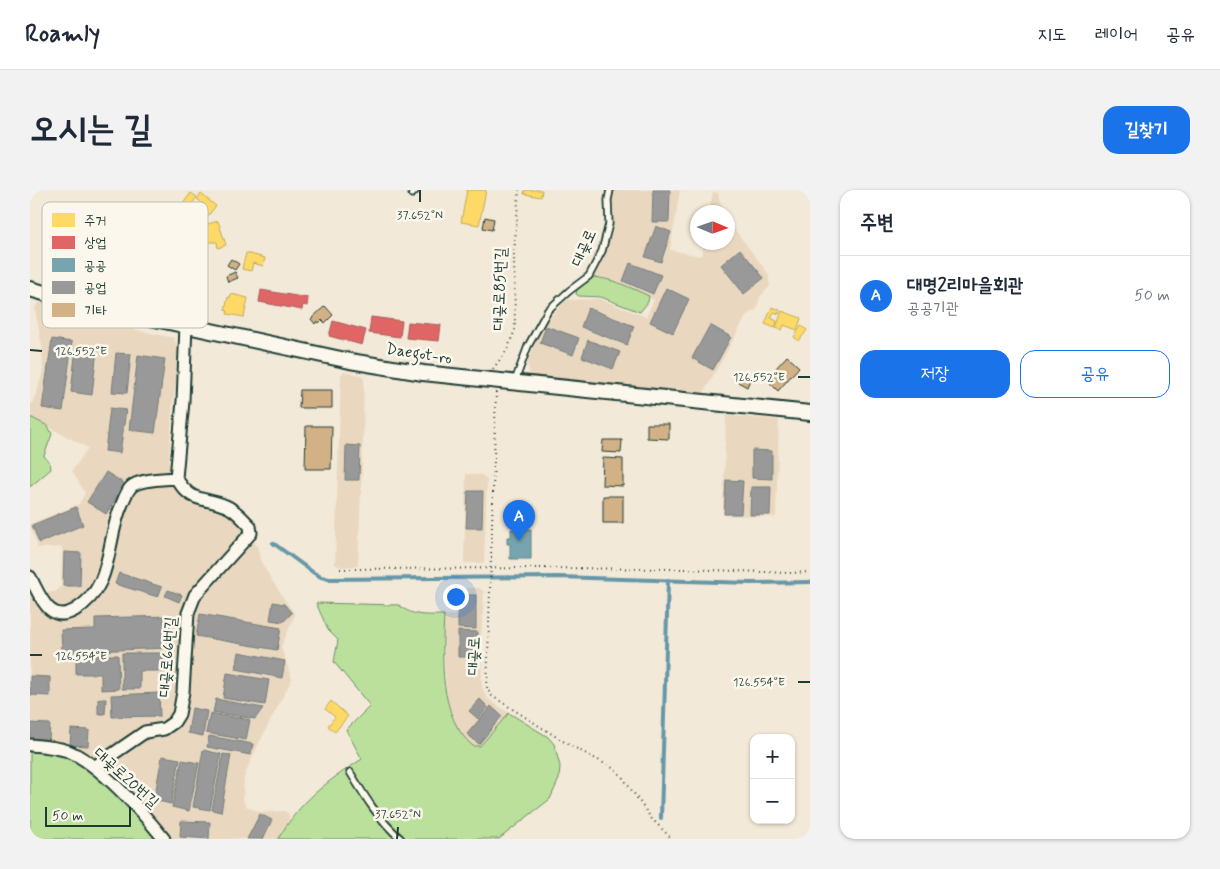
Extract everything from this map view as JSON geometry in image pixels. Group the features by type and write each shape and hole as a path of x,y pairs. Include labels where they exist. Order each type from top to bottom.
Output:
{"street":[{"path":"30,577 51,611 65,614 79,607 90,598 103,579 120,508 131,487 136,483 176,478 183,401 186,328"},
{"name":"Daegot-ro","path":"200,328 350,361 422,373 810,413"},
{"name":"대곶로66번길","path":"94,767 145,732 164,729 174,722 181,704 190,603 251,533 250,526 233,510 226,506 192,497 176,478"},
{"name":"대곶로20번길","path":"30,745 70,752 94,767 144,815 164,839"}],"lane":[{"name":"대곶로","path":"515,384 528,346 548,310 589,276 602,251 609,224 608,200 610,190"},
{"path":"350,772 376,814 401,839"}],"path":[{"name":"대곶로85번길","path":"490,381 516,330 514,254 519,190"},
{"name":"대곶로","path":"490,381 491,586 486,685 489,693 566,743 622,775 651,818 672,839"},
{"path":"340,569 810,572"}],"shaded area":[{"path":"613,190 680,190 670,250 701,256 702,250 735,250 735,230 768,273 770,286 760,297 757,309 747,315 703,394 530,376 527,362 545,323 566,300 600,299 646,317 654,300 602,277 592,277 602,261 613,231 611,198"},
{"path":"713,192 718,193 721,205 710,205"},
{"path":"42,302 42,328 127,328 174,338 179,359 172,411 169,461 173,484 182,495 196,505 225,513 245,529 257,546 261,562 295,615 281,647 292,679 262,737 244,778 243,800 246,806 260,812 284,811 289,814 289,820 278,839 172,839 148,809 102,767 30,742 30,570 41,589 47,592 55,592 61,587 62,547 38,548 30,524 79,504 85,493 72,471 88,448 30,417 30,407 37,392 43,370 42,346 35,310 37,304"},
{"path":"344,372 361,375 364,379 363,443 358,566 340,567 335,564 341,374"},
{"path":"726,415 779,420 776,517 723,515"},
{"path":"466,474 482,475 487,480 484,563 464,563"},
{"path":"456,588 480,588 484,592 481,641 482,687 487,698 509,713 480,746 473,746 459,732 447,699 444,660 444,615 455,615"}],"green space":[{"path":"592,277 614,281 649,296 648,302 640,312 601,297 579,296 576,294 577,290"},
{"path":"30,417 48,426 52,434 44,456 50,463 51,469 30,487"},
{"path":"316,603 399,605 409,612 426,615 444,615 443,667 448,703 453,719 462,734 473,746 480,746 509,713 548,737 554,744 560,766 559,779 550,799 499,839 278,839 296,813 315,793 362,759 346,730 370,706 334,662 338,640 328,630"},
{"path":"30,751 61,755 87,770 113,791 157,839 30,839"}],"building: 주거":[{"path":"467,190 486,190 479,225 461,222"},
{"path":"525,190 542,190 541,197 524,194"},
{"path":"191,193 197,197 193,202 184,202"},
{"path":"201,194 216,206 208,216 208,202 201,202 197,199"},
{"path":"218,221 226,245 218,248 217,242 209,242 208,224"},
{"path":"246,253 265,258 263,266 253,263 251,271 242,269"},
{"path":"231,294 248,298 244,317 227,314 228,311 225,310 228,297 230,298"},
{"path":"772,307 780,310 779,314 774,312 771,318 777,321 775,328 765,324"},
{"path":"782,311 801,318 797,330 784,325 782,330 776,328"},
{"path":"801,326 807,330 799,341 794,337"},
{"path":"331,701 348,716 335,732 328,726 335,717 325,709"}],"building: 상업":[{"path":"261,290 308,298 307,306 303,305 302,310 259,302"},
{"path":"371,317 402,321 400,337 369,333"},
{"path":"333,321 366,330 362,345 329,336"},
{"path":"408,322 441,325 439,341 406,338"}],"building: 공공":[{"path":"511,529 531,529 531,559 510,559 510,544 507,544 507,537 511,537"}],"building: 공업":[{"path":"653,190 670,190 669,222 652,222"},
{"path":"656,226 671,232 661,262 645,257"},
{"path":"740,249 764,278 744,294 721,265"},
{"path":"630,263 661,275 653,294 623,281"},
{"path":"666,288 689,299 673,333 650,322"},
{"path":"588,308 634,326 627,345 581,327"},
{"path":"710,325 731,337 713,370 692,358"},
{"path":"546,326 579,338 573,355 540,343"},
{"path":"52,339 72,342 63,411 42,408"},
{"path":"588,340 620,352 613,369 582,357"},
{"path":"76,347 97,349 92,395 71,392"},
{"path":"116,353 131,354 127,393 112,392"},
{"path":"138,355 165,359 155,433 129,430"},
{"path":"110,408 126,410 120,453 105,451"},
{"path":"346,445 360,446 359,480 345,480"},
{"path":"752,450 772,451 772,479 752,478"},
{"path":"106,472 125,484 106,514 87,502"},
{"path":"726,480 743,481 741,514 724,514"},
{"path":"751,487 771,487 770,515 750,515"},
{"path":"468,491 483,491 482,528 466,528"},
{"path":"76,507 83,525 39,543 32,525"},
{"path":"64,552 81,553 80,586 63,586"},
{"path":"119,573 162,587 158,597 115,584"},
{"path":"168,590 182,595 179,602 165,596"},
{"path":"458,595 476,595 476,629 458,628"},
{"path":"273,602 284,604 292,613 283,622 270,620"},
{"path":"200,614 281,628 277,650 196,636"},
{"path":"170,616 171,648 62,652 61,630 95,629 95,618"},
{"path":"458,631 478,632 477,657 458,657"},
{"path":"239,652 285,661 282,678 236,669"},
{"path":"122,653 171,653 171,671 140,671 140,689 122,689"},
{"path":"76,655 118,655 119,689 101,690 101,674 76,674"},
{"path":"227,673 269,680 265,705 223,698"},
{"path":"30,676 50,677 50,696 30,695"},
{"path":"159,693 160,716 112,717 111,695"},
{"path":"98,699 106,699 105,714 98,714"},
{"path":"216,699 263,708 255,719 213,712"},
{"path":"480,699 488,707 478,719 469,711"},
{"path":"491,706 502,716 479,744 467,734"},
{"path":"192,708 207,711 203,736 188,733"},
{"path":"210,713 250,720 246,740 206,733"},
{"path":"30,723 50,724 49,740 30,739"},
{"path":"71,729 89,730 88,746 70,745"},
{"path":"209,736 253,744 251,755 207,747"},
{"path":"203,750 221,754 210,810 193,807"},
{"path":"223,754 231,755 221,812 212,810"},
{"path":"162,756 180,759 171,804 154,800"},
{"path":"182,760 199,763 189,811 172,807"},
{"path":"260,814 272,820 263,839 247,839"},
{"path":"181,821 210,822 209,839 180,837"}],"building: 기타":[{"path":"485,217 494,219 492,230 483,228"},
{"path":"231,259 239,264 235,270 227,265"},
{"path":"235,272 238,278 228,282 226,276"},
{"path":"325,306 333,315 325,323 322,320 319,323 317,321 315,324 311,319"},
{"path":"787,356 799,367 778,391 766,379"},
{"path":"743,373 751,377 747,387 738,382"},
{"path":"300,390 332,390 332,408 299,408"},
{"path":"647,424 669,424 669,439 647,438"},
{"path":"306,426 332,426 331,469 305,469"},
{"path":"603,440 622,440 621,453 602,452"},
{"path":"603,458 623,459 623,486 602,485"},
{"path":"603,496 623,496 623,523 603,523"}],"waterway":[{"path":"273,543 314,573 329,579 558,577 750,583 810,582"},
{"path":"661,818 668,580"}],"place":[{"name":"대명2리마을회관","path":"519,541"}]}
